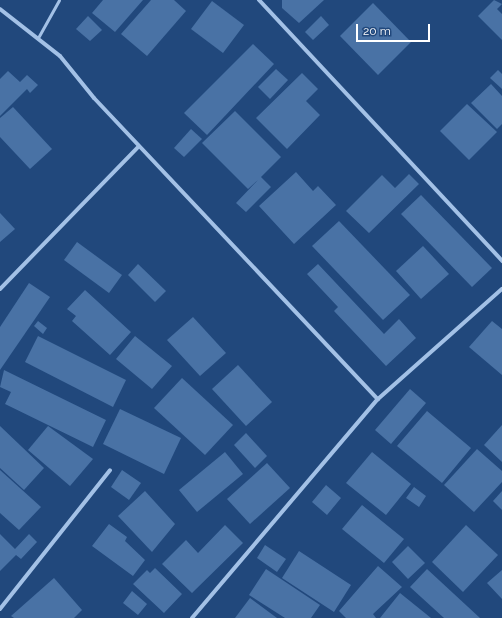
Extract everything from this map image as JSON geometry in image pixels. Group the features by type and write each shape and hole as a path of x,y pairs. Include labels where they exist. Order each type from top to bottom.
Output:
{"street":[{"path":"259,0 502,261"},
{"path":"0,9 39,36 139,146 378,398"},
{"path":"0,289 139,146"},
{"path":"192,618 378,398 502,288"},
{"path":"0,609 110,470"}],"lane":[{"path":"39,36 59,0"}],"building":[{"path":"103,0 143,0 115,32 92,13"},
{"path":"151,0 174,0 186,11 147,56 121,34"},
{"path":"282,0 324,0 299,23 282,8"},
{"path":"494,0 502,4 497,9 502,14 502,40 478,16"},
{"path":"212,1 244,25 223,53 191,29"},
{"path":"373,3 411,42 378,75 340,36"},
{"path":"88,16 102,30 90,41 76,29"},
{"path":"321,16 329,25 313,40 305,32"},
{"path":"253,44 274,64 207,135 184,113"},
{"path":"276,69 288,80 270,99 258,87"},
{"path":"498,70 502,74 502,89 490,78"},
{"path":"8,71 20,82 27,75 38,85 30,93 27,89 0,116 0,79"},
{"path":"302,73 318,89 306,101 320,115 287,149 256,118"},
{"path":"491,84 502,96 502,124 497,129 471,103"},
{"path":"467,104 497,132 469,160 440,131"},
{"path":"13,107 52,149 30,169 0,137 0,118"},
{"path":"235,111 281,157 261,177 271,187 246,212 236,203 258,180 248,189 202,143"},
{"path":"191,129 202,139 184,157 174,148"},
{"path":"296,172 313,191 318,186 336,205 294,244 259,206"},
{"path":"409,174 419,184 369,233 346,211 382,175 395,188"},
{"path":"421,195 492,268 472,287 401,214"},
{"path":"0,213 15,229 0,242"},
{"path":"339,221 410,295 383,320 312,246"},
{"path":"77,242 122,275 109,293 64,260"},
{"path":"423,246 449,274 421,299 396,271"},
{"path":"138,264 166,291 155,302 128,275"},
{"path":"318,264 384,334 399,319 416,338 386,366 334,311 338,307 307,274"},
{"path":"29,283 50,297 0,370 0,327"},
{"path":"85,290 131,332 110,355 72,321 76,316 67,309"},
{"path":"193,317 226,353 200,376 167,340"},
{"path":"38,321 47,328 43,334 34,326"},
{"path":"492,321 502,329 502,375 469,347"},
{"path":"38,336 126,380 113,407 25,362"},
{"path":"135,336 172,366 152,389 116,359"},
{"path":"238,365 272,402 246,426 212,389"},
{"path":"4,370 106,420 93,447 5,404 11,392 0,387"},
{"path":"182,378 233,425 205,455 154,408"},
{"path":"410,389 426,403 391,444 375,430"},
{"path":"120,409 181,438 164,474 103,444"},
{"path":"427,411 471,448 442,483 397,446"},
{"path":"502,425 502,462 484,445"},
{"path":"0,426 44,468 24,490 0,468"},
{"path":"48,426 93,459 70,486 28,450"},
{"path":"246,433 267,456 255,468 234,445"},
{"path":"477,449 502,471 502,482 474,512 444,485"},
{"path":"225,452 243,474 197,512 179,490"},
{"path":"372,452 411,484 386,515 346,483"},
{"path":"267,463 290,488 250,524 227,499"},
{"path":"0,470 41,507 19,530 0,513"},
{"path":"122,470 141,483 129,500 111,487"},
{"path":"326,485 341,498 327,515 312,502"},
{"path":"414,487 426,496 419,507 406,498"},
{"path":"145,491 175,524 152,552 118,516"},
{"path":"502,491 502,510 493,501"},
{"path":"362,505 404,539 384,563 342,529"},
{"path":"109,524 127,537 125,541 145,560 133,576 92,546"},
{"path":"225,525 243,543 192,593 162,564 186,540 198,553"},
{"path":"466,525 498,555 463,592 432,562"},
{"path":"0,534 15,549 29,534 37,542 21,559 16,555 0,571"},
{"path":"265,545 286,559 277,572 257,558"},
{"path":"408,546 425,563 408,579 392,562"},
{"path":"299,551 351,585 334,612 282,578"},
{"path":"378,566 402,587 373,614 376,618 346,618 339,611"},
{"path":"155,568 182,594 164,613 133,584 147,570 150,573"},
{"path":"266,569 320,605 311,618 285,618 249,595"},
{"path":"427,569 480,618 444,618 410,587"},
{"path":"502,570 502,599 487,583"},
{"path":"54,578 82,610 74,618 14,618 11,616"},
{"path":"132,591 147,604 138,615 123,603"},
{"path":"400,593 431,618 380,618"},
{"path":"250,598 277,618 235,618"}]}
